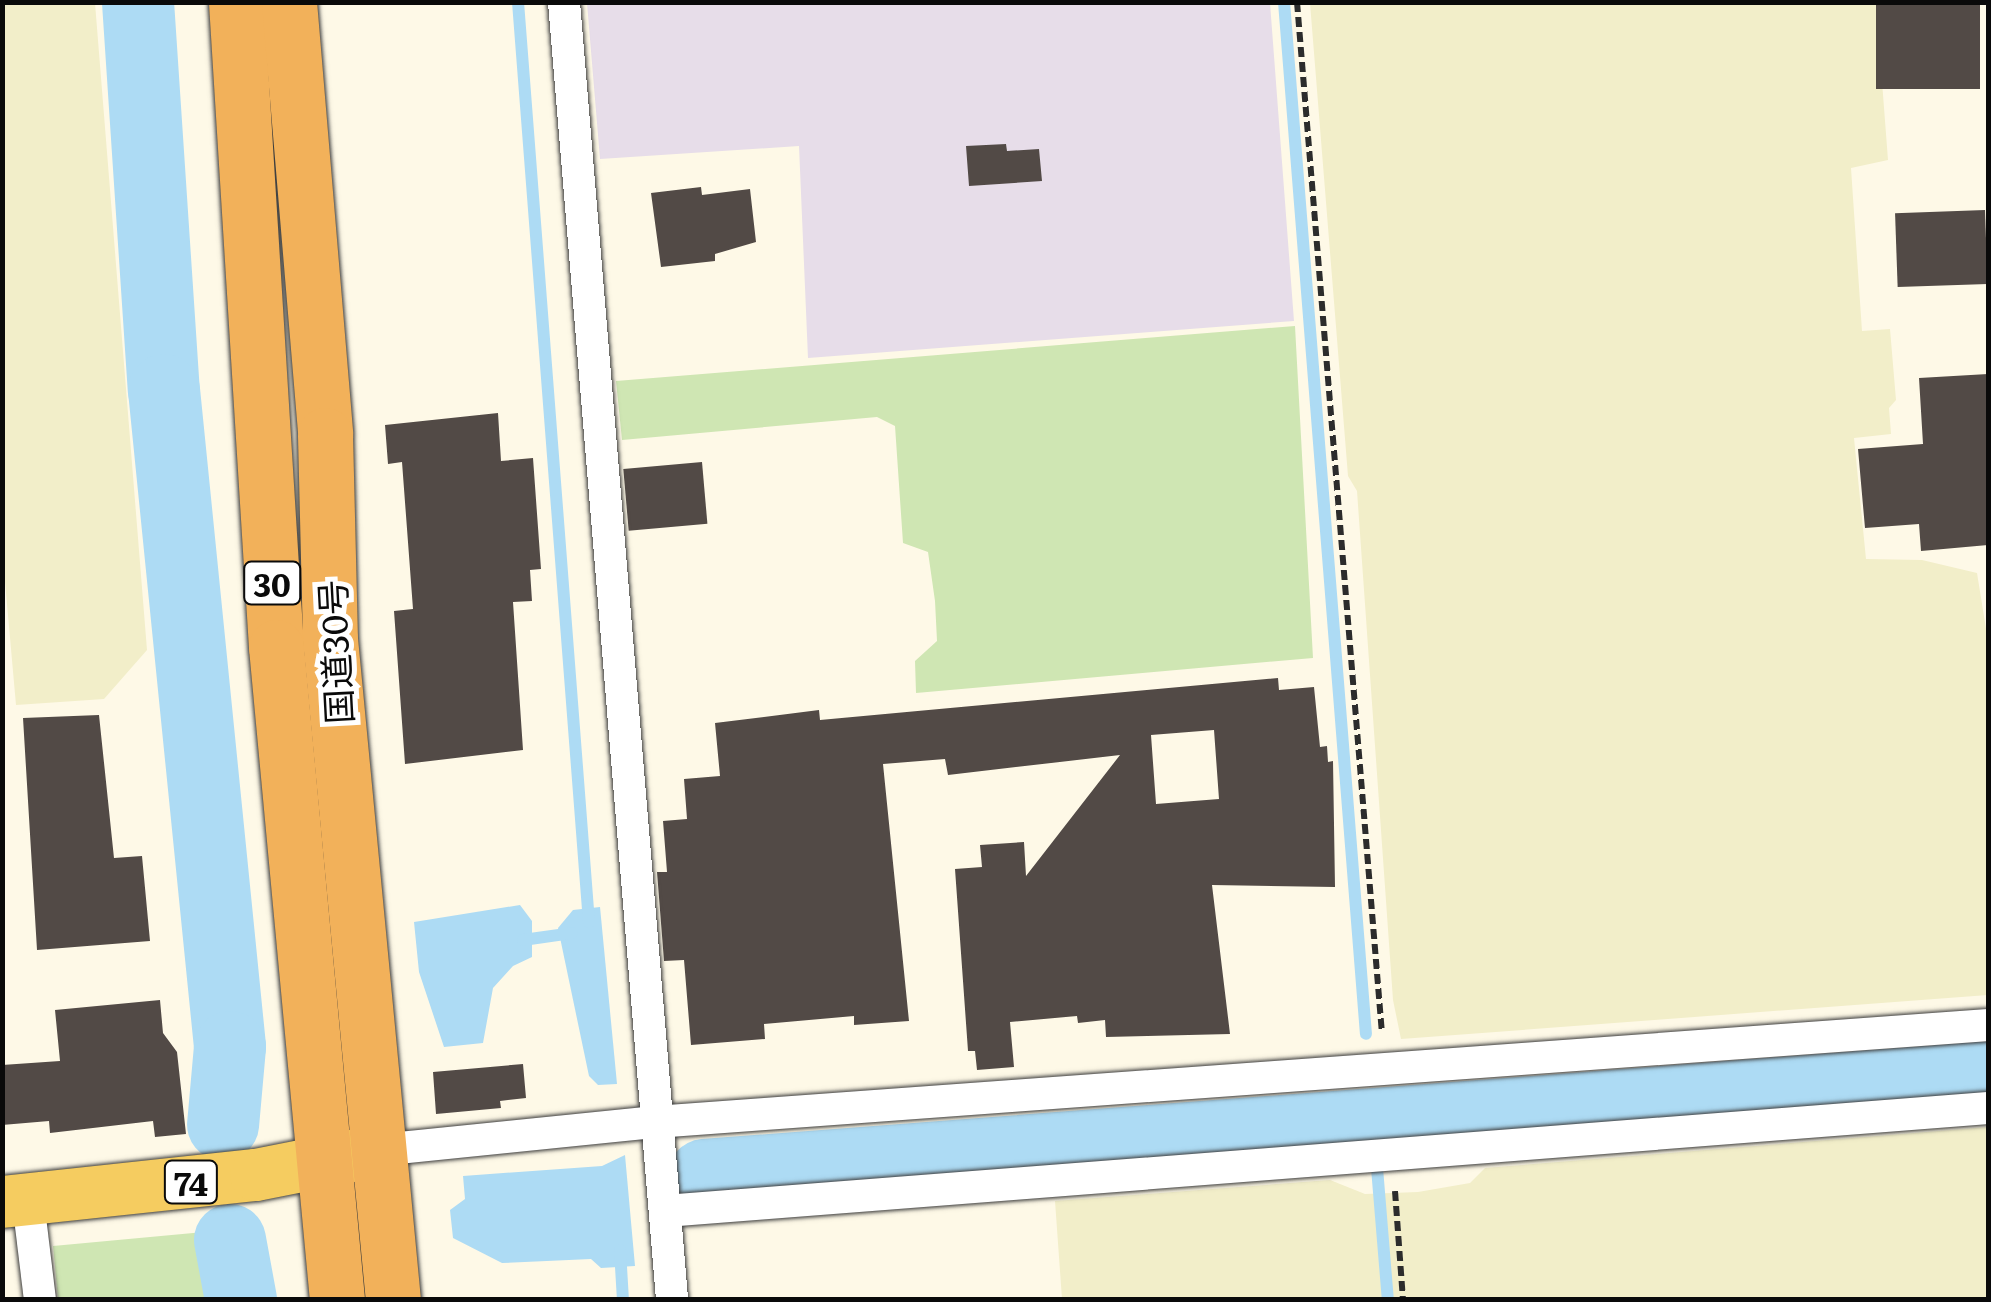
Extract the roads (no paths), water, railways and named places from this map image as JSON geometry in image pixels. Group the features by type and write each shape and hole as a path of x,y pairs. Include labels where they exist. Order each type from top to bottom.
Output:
{"highway":[{"name":"国道30号","path":"236,2 276,648 338,1300"},
{"name":"国道30号","path":"288,2 325,434 332,658 394,1300"}],"main road":[{"name":"74","path":"15,1201 322,1162 378,1150"}],"street":[{"path":"564,2 672,1300"},
{"path":"378,1150 655,1122 1988,1026"},
{"path":"665,1211 1988,1108"},
{"path":"15,1201 40,1300"}],"water":[{"path":"520,905 532,921 532,957 513,966 493,988 483,1043 444,1047 419,972 414,922"},
{"path":"600,907 617,1084 598,1085 589,1076 558,928 573,910"},
{"path":"625,1155 635,1266 601,1268 591,1259 502,1263 453,1238 450,1210 465,1199 463,1176 602,1166"}],"waterway":[{"path":"138,2 164,390 230,1047 223,1125"},
{"path":"518,2 589,922"},
{"path":"1284,2 1366,1034"},
{"path":"523,940 572,933"},
{"path":"222,955 246,953"},
{"path":"704,1175 1988,1077"},
{"path":"1372,1107 1388,1300"},
{"path":"230,1240 241,1300"},
{"path":"620,1250 623,1300"}]}
